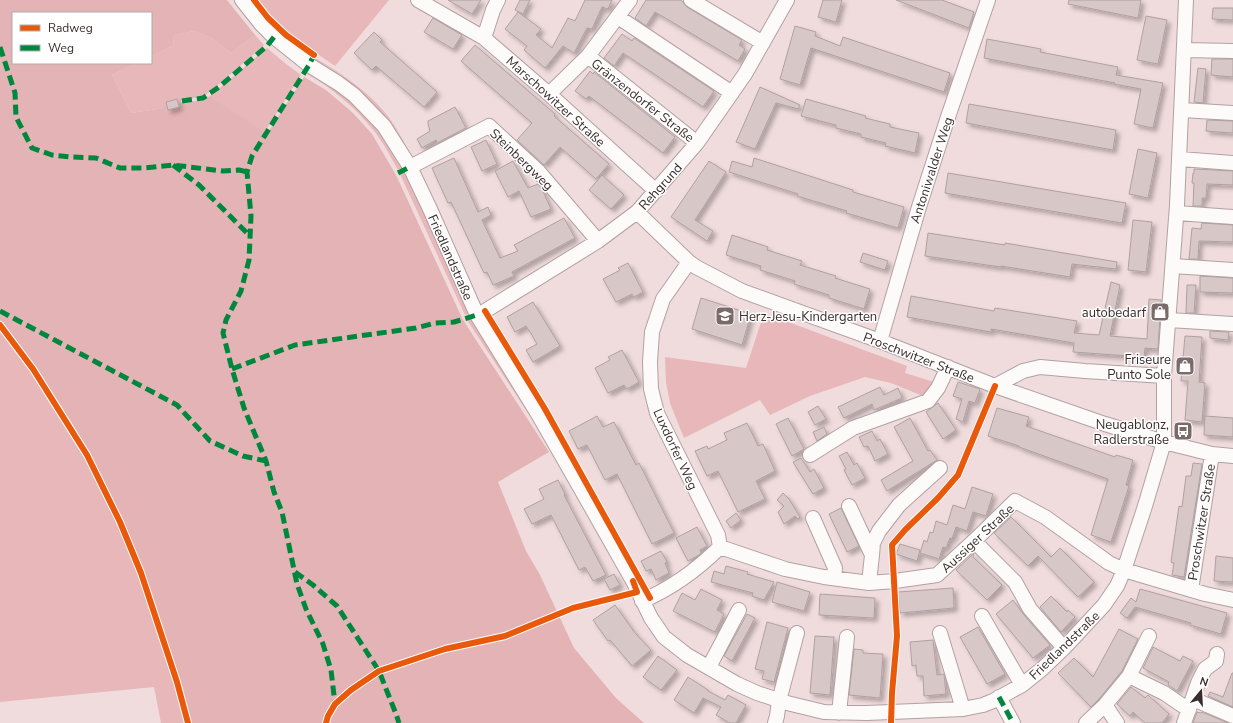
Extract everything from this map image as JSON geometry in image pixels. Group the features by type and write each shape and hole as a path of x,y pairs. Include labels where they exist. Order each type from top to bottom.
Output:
{"street":[{"name":"Friedlandstraße","path":"242,0 261,24 274,37 309,65 349,91 384,126 410,167 477,314 541,420 617,553 650,618 664,637 687,655 738,684 779,701 824,712 902,718 946,717 963,709 983,705 1022,685 1042,669 1064,648 1104,605 1117,586 1124,570 1164,442 1164,376 1177,213 1186,0"},
{"name":"Marschowitzer Straße","path":"418,0 484,38 549,94 656,191"},
{"path":"484,38 493,10 498,0"},
{"name":"Gränzendorfer Straße","path":"549,94 588,56 630,0"},
{"path":"691,0 763,43"},
{"name":"Rehgrund","path":"477,314 598,241 637,212 697,144 745,74 787,0"},
{"name":"Antoniwalder Weg","path":"880,341 919,207 988,0"},
{"path":"618,17 732,93"},
{"path":"1184,50 1233,51"},
{"name":"Gränzendorfer Straße","path":"588,56 697,144"},
{"path":"1182,110 1233,113"},
{"name":"Steinbergweg","path":"410,167 489,126 539,172 598,241"},
{"path":"1180,159 1233,163"},
{"name":"Proschwitzer Straße","path":"637,212 689,262 742,291 880,341 994,386 1105,424 1164,442 1212,454 1233,456"},
{"path":"1177,213 1233,217"},
{"name":"Luxdorfer Weg","path":"689,262 663,300 652,332 650,362 651,389 657,413 718,535 720,547"},
{"path":"1173,266 1233,270"},
{"path":"1169,320 1233,324"},
{"path":"810,455 852,428 928,401 938,388 948,367"},
{"path":"994,386 1023,370 1040,367 1164,376"},
{"name":"Proschwitzer Straße","path":"1191,590 1212,454"},
{"path":"869,583 873,542 879,531 899,505 940,468"},
{"name":"Aussiger Straße","path":"720,547 785,569 869,583 937,575 1015,501 1045,517 1109,563 1124,570"},
{"path":"849,506 872,555"},
{"path":"813,518 835,568 834,578"},
{"path":"974,541 1015,582 1030,609 1064,648"},
{"path":"642,601 684,578 706,561 720,547"},
{"path":"1124,570 1191,590 1233,600"},
{"path":"709,667 739,610"},
{"path":"982,616 1022,685"},
{"path":"778,721 779,701 797,633"},
{"path":"940,633 963,709"},
{"path":"1086,723 1105,705 1129,676 1149,636"},
{"path":"839,713 847,637"},
{"path":"1188,711 1198,683 1205,670 1216,661 1217,654"},
{"path":"1129,676 1164,693 1188,711 1233,716"},
{"path":"999,698 1013,723"},
{"path":"1105,705 1116,723"}],"shaded area":[{"path":"0,0 227,0 255,35 231,53 213,39 194,31 174,35 173,46 152,56 152,12 12,12 12,64 135,64 112,75 131,113 164,108 167,113 182,108 181,103 203,100 210,96 267,134 304,77 326,90 353,113 372,134 396,175 463,320 549,452 498,482 526,551 540,575 574,648 616,698 644,723 190,723 179,681 143,572 122,522 89,452 35,367 0,321"},
{"path":"255,0 389,0 335,66 287,33"},
{"path":"194,31 213,39 231,53 255,35 264,45 203,97 181,100 182,108 167,113 164,108 131,113 112,75 135,64 152,64 152,56 173,46 174,35"},
{"path":"267,48 301,75 264,133 210,96"},
{"path":"315,58 350,80 381,108 395,126 413,160 313,61"},
{"path":"309,71 351,99 380,130 404,167 398,170 381,140 367,122 343,99 307,74"},
{"path":"405,171 425,212 468,314 465,315 400,174"},
{"path":"764,313 907,366 905,373 934,382 923,396 891,383 865,377 810,396 770,415 760,400 684,438 670,403 666,382 665,357 746,368"},
{"path":"471,318 534,416 574,490 532,419 467,320"},
{"path":"0,329 31,370 85,456 119,524 139,573 187,723 161,723 154,687 0,702"}],"building":[{"path":"448,0 481,0 472,14"},
{"path":"520,0 530,0 523,14 515,10"},
{"path":"585,0 612,0 608,9 602,7 592,29 587,28 574,53 563,46 545,68 524,50 527,46 505,29 518,12 541,29 536,35 552,48 568,18 575,21"},
{"path":"646,0 681,0 687,7 742,40 739,45 745,49 738,61 655,12 646,26 635,18"},
{"path":"823,0 842,0 836,22 818,17"},
{"path":"896,0 942,0 974,12 969,28"},
{"path":"1069,0 1141,0 1138,18 1068,4"},
{"path":"1213,8 1233,8 1233,20 1212,19"},
{"path":"1146,16 1167,20 1158,64 1137,60"},
{"path":"433,18 462,35 453,49 424,32"},
{"path":"795,26 816,32 815,36 840,46 843,37 950,73 944,92 811,48 800,85 780,79"},
{"path":"374,32 382,40 380,42 437,92 424,107 376,66 372,70 354,53"},
{"path":"622,34 632,41 634,38 714,91 703,107 623,53 614,66 604,58"},
{"path":"987,39 1041,49 1040,52 1118,67 1116,75 1163,83 1153,128 1134,124 1141,89 984,58"},
{"path":"475,45 555,114 554,116 609,164 596,179 560,147 544,165 517,140 532,123 461,61"},
{"path":"1212,59 1233,59 1233,77 1211,75"},
{"path":"1198,68 1206,69 1203,103 1194,102"},
{"path":"590,71 593,74 594,72 675,137 663,153 589,96 586,99 575,91"},
{"path":"760,87 800,105 798,109 776,103 755,149 736,142"},
{"path":"177,99 179,107 168,110 166,102"},
{"path":"806,99 866,116 865,118 890,124 890,127 919,133 915,153 885,146 886,143 861,137 861,134 836,128 836,125 801,116"},
{"path":"969,104 1116,130 1113,150 966,123"},
{"path":"455,107 466,128 437,143 436,140 422,148 417,139 430,131 428,121"},
{"path":"1207,120 1233,121 1233,133 1206,131"},
{"path":"486,140 497,164 482,171 471,147"},
{"path":"1138,149 1157,153 1148,198 1129,194"},
{"path":"454,158 478,212 488,207 491,215 482,220 500,258 518,251 514,245 564,218 575,238 512,272 514,276 493,285 487,272 484,273 451,202 448,203 432,168"},
{"path":"754,158 853,190 853,192 904,207 898,228 846,213 847,211 797,196 798,194 729,172 732,161 752,167"},
{"path":"513,161 528,188 538,184 542,189 551,209 531,217 519,191 508,197 495,171"},
{"path":"709,161 726,172 695,220 713,231 707,241 671,217"},
{"path":"1194,169 1233,171 1233,185 1207,184 1206,198 1202,198 1202,206 1193,206 1194,183 1192,183"},
{"path":"948,173 1126,203 1122,223 945,193"},
{"path":"602,175 624,195 611,209 589,190"},
{"path":"1133,220 1152,222 1146,272 1128,270"},
{"path":"1202,223 1233,225 1233,242 1199,241 1198,259 1189,259 1192,228 1201,229"},
{"path":"928,233 1005,245 1005,243 1117,262 1116,269 1072,264 1070,277 925,256"},
{"path":"732,235 768,247 767,250 802,261 800,265 836,276 835,278 870,289 864,309 829,298 829,295 794,284 795,281 760,270 761,266 726,255"},
{"path":"863,253 888,261 885,270 860,262"},
{"path":"628,263 643,292 634,297 632,294 616,302 603,279 620,270 618,268"},
{"path":"1200,276 1233,278 1233,293 1200,292"},
{"path":"1111,282 1120,285 1110,336 1147,339 1149,299 1161,300 1158,349 1145,348 1144,357 1073,352 1074,343 991,329 991,332 907,317 911,296 994,311 995,308 1077,321 1074,333 1099,335"},
{"path":"1187,285 1196,285 1194,313 1186,313"},
{"path":"701,298 751,314 742,345 692,329"},
{"path":"533,302 560,346 533,362 526,350 537,344 532,335 526,326 515,332 507,317"},
{"path":"1210,331 1229,332 1228,340 1210,338"},
{"path":"1185,336 1202,337 1199,382 1205,383 1202,422 1185,420 1188,381 1181,381"},
{"path":"622,350 639,382 627,389 624,385 608,393 595,368 610,360 608,357"},
{"path":"958,382 980,389 975,403 969,401 963,422 956,419 962,399 953,396"},
{"path":"880,387 884,395 898,388 902,398 874,410 872,404 844,418 838,407"},
{"path":"938,403 956,430 943,439 926,412"},
{"path":"818,406 826,419 815,425 808,412"},
{"path":"997,408 1029,417 1026,426 1115,457 1116,455 1133,460 1126,485 1129,486 1111,542 1091,535 1108,479 988,436"},
{"path":"597,416 603,427 614,422 636,465 639,463 674,533 652,544 617,474 605,480 587,445 578,449 569,431"},
{"path":"1205,416 1233,418 1233,437 1204,435"},
{"path":"788,418 804,449 792,456 776,424"},
{"path":"910,418 928,451 930,450 937,460 887,491 881,480 913,461 894,427"},
{"path":"747,423 758,446 763,444 775,471 756,481 765,499 738,512 718,471 707,476 695,451 707,446 708,449 727,440 724,433"},
{"path":"824,427 827,434 817,441 813,432"},
{"path":"872,431 877,441 880,439 888,454 875,461 868,446 864,447 859,437"},
{"path":"847,452 854,465 857,463 865,478 852,485 839,456"},
{"path":"801,458 810,472 814,469 824,488 813,494 793,462"},
{"path":"1193,463 1202,464 1184,577 1172,575 1174,563 1171,562 1179,506 1182,507 1186,476 1191,476"},
{"path":"558,480 565,494 564,495 606,575 593,581 585,567 579,570 551,515 532,524 524,509 544,499 539,489"},
{"path":"972,487 993,494 986,516 973,512 967,531 956,527 952,539 950,538 946,548 943,547 939,559 920,553 924,540 927,542 930,532 933,533 936,521 947,525 953,505 965,509"},
{"path":"783,493 789,499 800,517 798,519 795,516 784,524 778,512 784,506 777,500"},
{"path":"841,508 859,546 847,552 829,514"},
{"path":"736,513 741,520 731,528 726,521"},
{"path":"1011,517 1051,557 1060,548 1094,582 1078,597 1038,556 1028,566 994,533"},
{"path":"697,527 707,546 700,550 701,553 699,555 688,561 676,538"},
{"path":"900,544 920,550 917,561 896,554"},
{"path":"661,551 667,562 665,563 669,573 656,580 651,569 646,571 641,561"},
{"path":"974,553 973,557 1002,585 987,600 956,570"},
{"path":"1216,556 1233,558 1233,582 1214,581"},
{"path":"726,566 748,572 747,574 774,582 764,600 752,596 753,593 711,582 714,571 724,574"},
{"path":"614,574 620,585 610,590 604,579"},
{"path":"777,582 810,592 804,611 772,602"},
{"path":"953,588 954,608 900,613 898,592"},
{"path":"701,589 722,600 717,610 724,614 715,632 673,611 682,593 695,600"},
{"path":"1140,589 1227,613 1221,634 1190,625 1191,623 1135,607 1127,618 1120,613 1131,598 1136,602"},
{"path":"820,594 875,598 874,618 819,615"},
{"path":"1051,596 1067,612 1068,610 1075,617 1061,632 1040,607"},
{"path":"1013,600 1050,645 1033,658 996,614"},
{"path":"615,605 635,633 651,650 632,666 610,640 608,641 593,620"},
{"path":"747,614 755,618 732,661 724,656"},
{"path":"767,622 788,628 774,682 762,679 764,671 755,669"},
{"path":"978,627 1005,674 987,684 960,637"},
{"path":"1119,629 1138,639 1122,671 1091,707 1058,673 1074,658 1093,677"},
{"path":"815,636 834,637 830,695 810,693"},
{"path":"933,640 937,675 944,674 946,694 924,696 923,676 917,676 916,665 912,666 910,642"},
{"path":"1153,647 1180,661 1183,656 1193,661 1177,691 1168,685 1169,682 1143,668"},
{"path":"854,649 863,650 863,653 883,654 880,698 849,695"},
{"path":"658,656 677,670 661,690 643,677"},
{"path":"1232,673 1233,707 1208,696 1210,692 1223,697"},
{"path":"688,677 708,691 725,700 728,695 746,705 736,723 730,723 716,715 721,707 703,698 694,713 674,700"},
{"path":"1131,687 1145,698 1148,695 1169,714 1162,723 1145,723 1133,712 1130,716 1117,704"},
{"path":"1197,712 1202,712 1228,723 1193,723"}],"marked path":[{"path":"182,101 203,98 219,87 267,46 274,37"},
{"path":"0,47 15,93 16,117 32,148 52,155 96,158 120,168 143,168 173,165 223,171 239,170 247,172"},
{"path":"312,53 314,55 309,65 252,156 247,172 251,216 249,260 241,291 226,320 223,333 244,408 266,461 274,492 282,512 297,584 306,609 323,644 331,670 335,704"},
{"path":"173,165 199,185 250,236"},
{"path":"398,173 410,167"},
{"path":"0,311 177,405 210,441 243,456 266,461"},
{"path":"232,369 295,345 416,328 435,323 454,322 477,315"},
{"path":"295,572 313,585 337,606 379,671 399,723"},
{"path":"999,697 1013,723"}],"cycle path":[{"path":"254,0 268,18 286,35 314,55"},
{"path":"485,311 545,409 650,598"},
{"path":"0,325 33,369 87,455 120,522 141,573 177,682 188,723"},
{"path":"891,723 897,636 892,545 905,530 938,498 958,475 995,386"},
{"path":"326,723 335,704 351,690 379,671 445,649 505,636 573,608 637,592 633,581"}],"place":[{"name":"autobedarf","path":"1160,312"},
{"name":"Herz-Jesu-Kindergarten","path":"725,316"},
{"name":"Friseure Punto Sole","path":"1185,366"},
{"name":"Neugablonz, Radlerstraße","path":"1183,431"}]}
